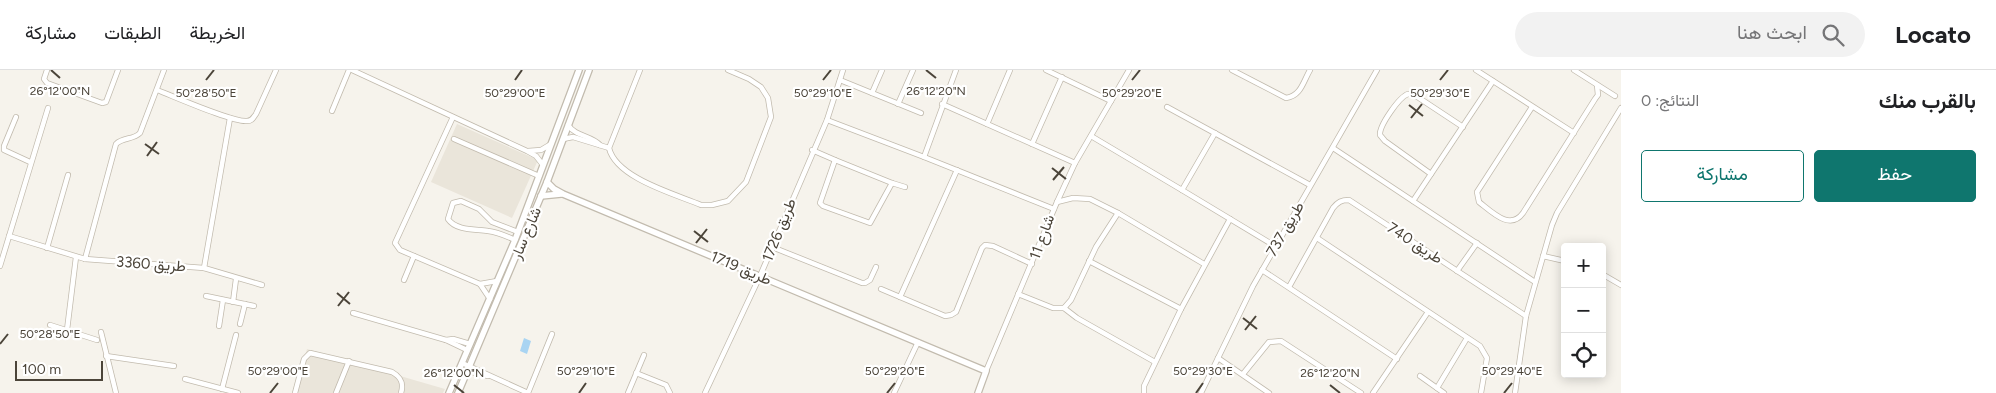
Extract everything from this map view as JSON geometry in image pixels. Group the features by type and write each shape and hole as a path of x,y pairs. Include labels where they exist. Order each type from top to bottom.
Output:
{"street":[{"path":"47,70 44,79 47,83 102,103 106,102 118,70"},
{"path":"85,260 116,144 120,140 134,138 140,133 164,70"},
{"path":"156,90 245,122 251,120 256,114 276,70"},
{"path":"332,110 351,70 527,151 536,156 543,165"},
{"name":"شارع سار","path":"449,393 515,240 579,70"},
{"name":"شارع سار","path":"458,393 547,182 588,70"},
{"path":"609,148 640,70"},
{"path":"568,125 574,132 593,139 609,148 617,165 641,180 701,205 712,205 728,201 746,182 769,125 772,112 768,98 761,87 749,79 728,70"},
{"name":"طريق 1726","path":"705,393 760,276 826,120 843,70"},
{"path":"872,93 882,70"},
{"path":"898,104 913,70"},
{"path":"924,157 956,70"},
{"path":"987,124 1010,70"},
{"path":"1046,70 1111,101"},
{"path":"1054,209 1075,163 1129,70"},
{"path":"1232,70 1241,72 1286,98 1294,97 1298,94 1310,70"},
{"path":"1476,70 1574,133"},
{"path":"1574,70 1616,96"},
{"name":"طريق 737","path":"1201,393 1275,246 1376,71"},
{"path":"1032,144 1062,77"},
{"path":"840,80 921,113"},
{"path":"1413,201 1493,81"},
{"path":"1532,107 1477,192 1479,202 1507,221 1514,221 1519,218 1598,95 1597,84"},
{"path":"1431,174 1384,141 1380,135 1380,128 1400,99 1408,94 1413,94 1462,127"},
{"path":"942,104 1075,163"},
{"path":"1167,107 1310,185"},
{"path":"0,266 30,162 48,108"},
{"path":"1515,393 1526,316 1557,213 1621,108"},
{"path":"453,116 395,240 398,248 480,284 497,281"},
{"path":"16,117 4,150 30,162"},
{"name":"طريق 3360","path":"9,236 85,260 204,268 230,118"},
{"name":"شارع 11","path":"826,120 1054,209 978,393"},
{"path":"1182,190 1215,133"},
{"path":"1091,136 1275,246"},
{"path":"563,139 572,137 592,144 600,144"},
{"path":"454,139 539,176"},
{"path":"527,151 541,150 552,143"},
{"path":"1333,148 1536,282"},
{"path":"812,150 905,187"},
{"path":"835,160 819,200 823,206 870,223 892,183"},
{"path":"900,297 957,170"},
{"path":"47,248 68,176"},
{"name":"طريق 1719","path":"547,182 563,194 986,371"},
{"name":"طريق 1719","path":"541,196 552,193 563,194"},
{"path":"1057,202 1073,198 1090,200 1118,213 1204,264"},
{"name":"طريق 740","path":"1289,287 1338,202 1349,200 1526,316"},
{"path":"515,240 489,230 473,230 451,223 448,219 450,208 453,203 461,201 479,209 492,222 518,232"},
{"path":"1064,308 1072,300 1101,238 1118,213"},
{"path":"1144,393 1143,388 1181,309 1230,219"},
{"path":"1317,238 1480,346 1486,354 1481,393"},
{"path":"1457,271 1477,243"},
{"path":"881,289 945,316 956,312 982,248 985,245 993,246 1032,264"},
{"path":"772,247 862,283 868,282 876,267"},
{"path":"404,280 414,256"},
{"path":"1543,256 1561,261"},
{"path":"67,330 76,257"},
{"path":"1089,261 1181,309"},
{"path":"204,268 236,279 262,285"},
{"path":"1262,270 1397,359"},
{"path":"1606,276 1621,285"},
{"path":"234,302 236,279"},
{"path":"480,284 490,299"},
{"path":"1018,294 1053,308 1064,308 1077,318 1155,362"},
{"path":"206,296 254,306"},
{"path":"218,326 223,300"},
{"path":"240,324 245,304"},
{"path":"1373,393 1428,312"},
{"path":"353,313 446,340 454,339 468,347"},
{"path":"50,325 97,340"},
{"path":"101,332 116,393"},
{"path":"460,366 528,393 552,334"},
{"path":"222,389 236,335"},
{"path":"1437,388 1467,338"},
{"path":"1243,374 1269,342 1280,341 1361,393"},
{"path":"894,393 918,342"},
{"path":"295,393 306,355 314,353 392,372 398,375 403,386 401,393"},
{"path":"628,393 644,355"},
{"path":"106,356 174,366"},
{"path":"1218,358 1270,393"},
{"path":"336,393 349,361"},
{"path":"636,373 666,385 670,393"},
{"path":"1420,376 1444,393"},
{"path":"185,379 238,393"}],"shaded area":[{"path":"457,124 538,160 512,218 431,182"},
{"path":"307,349 445,389 443,393 295,393"}],"water":[{"path":"524,338 531,341 527,354 520,351"}]}
